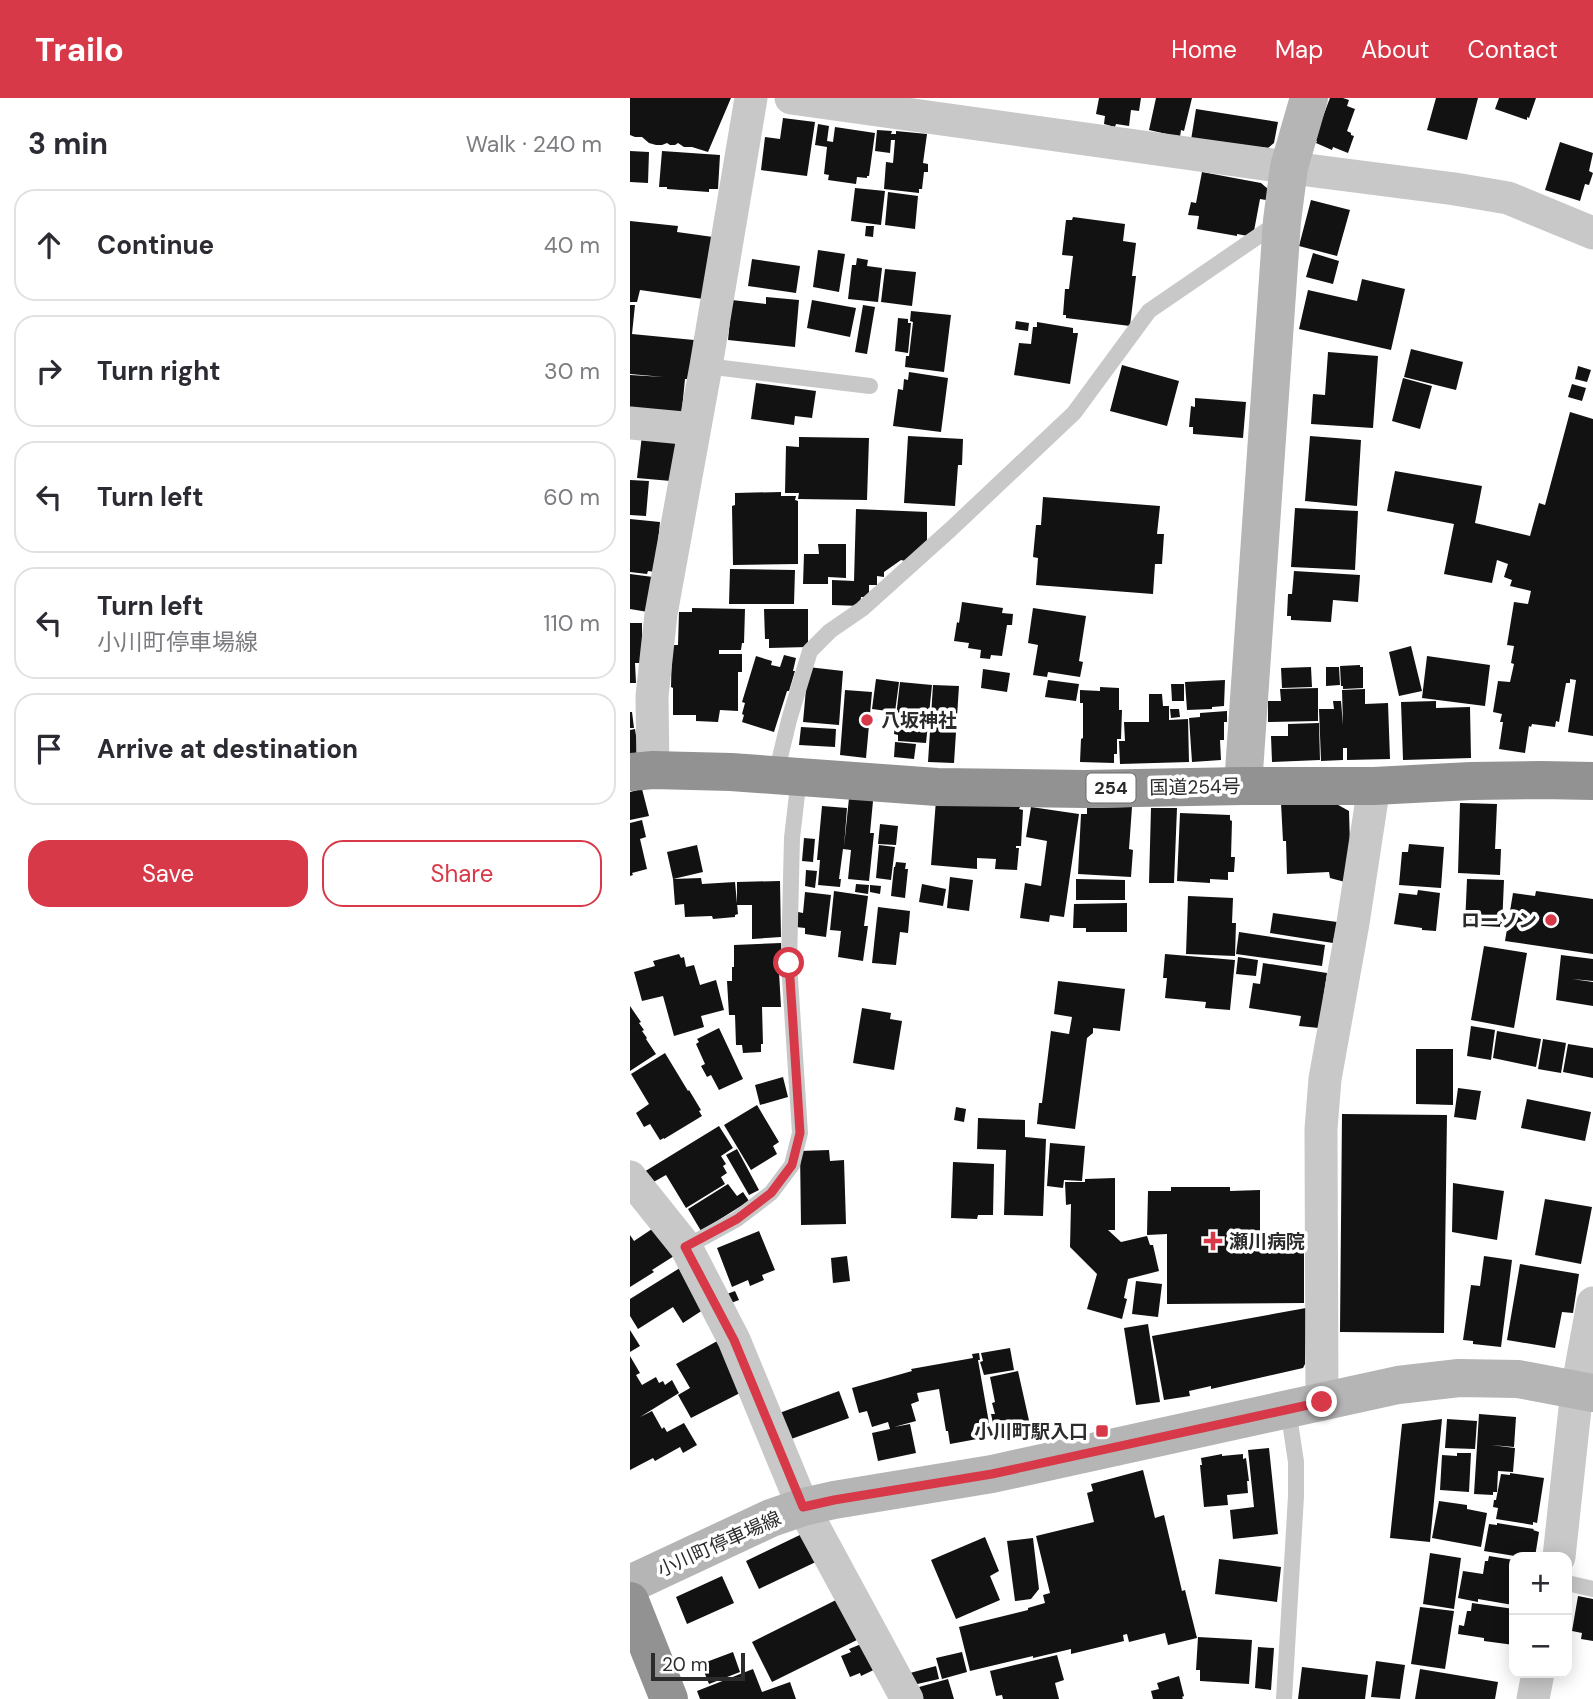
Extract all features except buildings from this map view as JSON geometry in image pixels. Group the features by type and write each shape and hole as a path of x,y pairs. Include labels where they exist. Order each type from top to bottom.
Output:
{"highway":[{"name":"国道254号","path":"642,771 788,775 937,787 1085,789 1593,781"},
{"path":"630,1601 669,1699"}],"main road":[{"path":"1243,786 1282,221 1289,167 1309,98"},
{"name":"小川町停車場線","path":"630,1584 771,1518 803,1507 992,1474 1398,1385 1459,1378 1518,1379 1585,1391"}],"street":[{"path":"642,771 646,696 751,98"},
{"path":"791,98 1455,189 1508,198 1593,233"},
{"path":"630,424 694,429"},
{"path":"1305,1405 1325,1079 1374,786"},
{"path":"630,1177 685,1247 734,1340 803,1507 907,1699"},
{"path":"1560,1552 1585,1391 1593,1303"},
{"path":"1533,1699 1537,1678"}],"lane":[{"path":"685,1247 737,1219 771,1193 792,1165 800,1133 789,963 792,838 788,775 789,720 810,652 830,631 862,609 941,538 1074,413 1149,311 1282,221"},
{"path":"706,366 870,386"},
{"path":"1284,1699 1296,1462 1305,1405"},
{"path":"1572,1584 1593,1589"}],"place":[{"name":"八坂神社","path":"867,720"},
{"name":"ローソン","path":"1551,920"},
{"name":"瀬川病院","path":"1213,1241"},
{"name":"小川町駅入口","path":"1102,1431"}],"route":[{"path":"789,963 800,1133 792,1165 771,1193 737,1219 685,1247 734,1340 803,1507 992,1474 1322,1402"}]}
